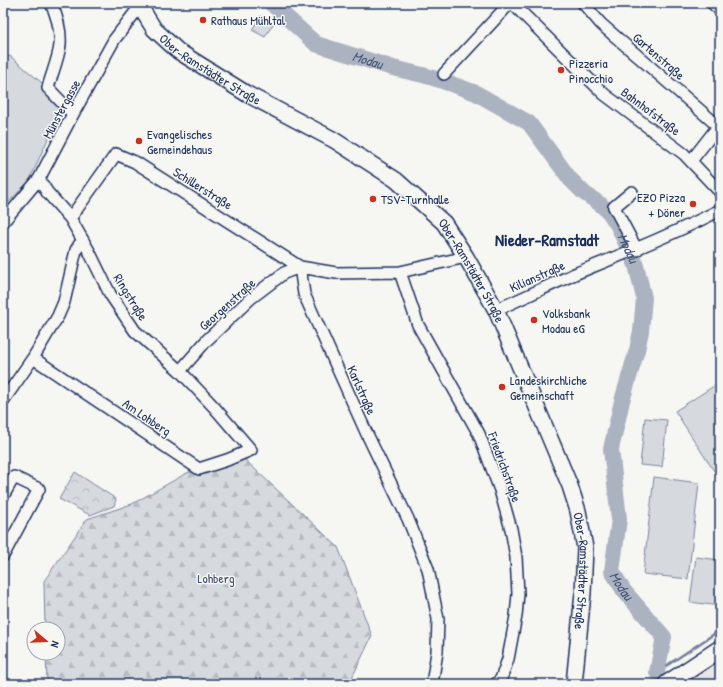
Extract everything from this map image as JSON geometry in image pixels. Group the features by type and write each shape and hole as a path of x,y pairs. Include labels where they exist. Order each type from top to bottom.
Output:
{"main road":[{"name":"Ober-Ramstädter Straße","path":"138,5 154,29 178,51 247,94 334,140 396,180 444,223 466,257 496,310 570,486 581,528 585,548 585,574 574,683"},
{"path":"668,684 720,649"}],"street":[{"path":"51,3 60,32 60,46 48,88 73,114"},
{"path":"444,74 511,3"},
{"name":"Bahnhofstraße","path":"511,3 604,94 684,154 720,192"},
{"name":"Gartenstraße","path":"583,3 601,24 719,125"},
{"path":"712,3 720,10"},
{"name":"Münstergasse","path":"3,222 39,179 114,40 138,5"},
{"path":"691,161 719,125"},
{"name":"Schillerstraße","path":"70,218 116,154 136,162 300,267"},
{"name":"Ringstraße","path":"39,179 47,192 70,218 84,242 110,294 135,331 180,371 214,407 251,450"},
{"path":"632,192 614,208 637,250"},
{"name":"Kilianstraße","path":"496,310 577,273 637,250 692,225 720,210"},
{"path":"3,401 58,316 64,302 76,250 79,245 84,242"},
{"path":"300,267 336,273 400,272 466,257"},
{"name":"Georgenstraße","path":"180,371 207,340 251,298 284,273 300,267"},
{"name":"Karlstraße","path":"300,267 304,294 366,432 408,519 428,570 438,619 437,652 432,684"},
{"name":"Friedrichstraße","path":"400,272 418,325 479,434 500,490 511,529 516,557 518,594 515,623 508,659 501,679 496,684"},
{"name":"Am Lohberg","path":"32,358 200,469 251,450"},
{"path":"3,496 14,477 39,489 3,556"},
{"path":"3,532 13,538"}],"shaded area":[{"path":"720,659 720,684 682,684"}],"green space":[{"path":"260,16 273,24 265,37 252,30"},
{"path":"10,56 48,88 61,110 29,181 6,205 3,202 3,59"},
{"path":"720,382 720,467 714,471 675,411"},
{"path":"645,418 667,420 662,467 640,465"},
{"name":"Lohberg","path":"242,457 338,547 372,636 349,684 47,684 46,661 66,661 66,621 45,621 44,581 87,519 132,504 187,473"},
{"path":"75,472 116,499 114,506 90,515 59,499"},
{"path":"654,477 699,483 688,579 643,574"},
{"path":"696,557 720,560 720,606 690,602"}],"waterway":[{"name":"Modau","path":"271,3 316,44 393,68 427,76 476,93 529,123 570,179 584,193 609,212 617,224 636,265 644,298 641,331 637,350 622,401 611,449 619,519 612,571 624,591 664,637 657,672"},
{"path":"657,672 720,630"}],"place":[{"name":"Rathaus Mühltal","path":"203,20"},
{"name":"Pizzeria Pinocchio","path":"561,70"},
{"name":"Evangelisches Gemeindehaus","path":"139,141"},
{"name":"TSV-Turnhalle","path":"373,199"},
{"name":"EZO Pizza + Döner","path":"693,204"},
{"name":"Volksbank Modau eG","path":"534,320"},
{"name":"Landeskirchliche Gemeinschaft","path":"502,387"}],"district":[{"name":"Nieder-Ramstadt","path":"547,240"}]}
